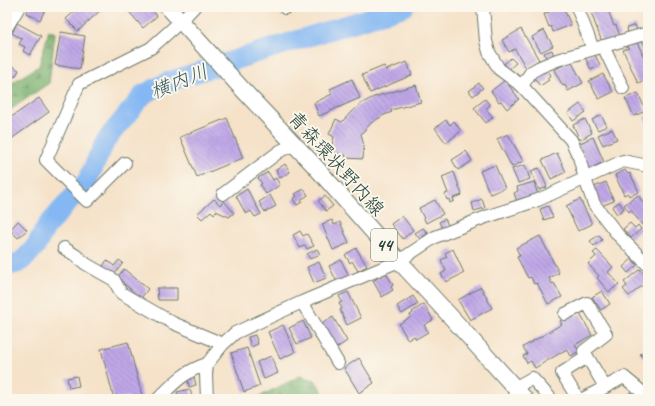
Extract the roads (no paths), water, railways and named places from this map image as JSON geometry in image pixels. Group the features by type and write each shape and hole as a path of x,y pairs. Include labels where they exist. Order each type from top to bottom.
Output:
{"main road":[{"name":"青森環状野内線","path":"168,7 244,91 295,144 399,261 520,393"}],"street":[{"path":"7,27 19,7"},
{"path":"125,163 87,201 46,160 80,84 151,48 194,7"},
{"path":"577,7 598,48 623,88"},
{"path":"484,11 486,41 489,52 498,68 522,86 571,140 579,157 584,179 594,204 618,235 648,265"},
{"path":"522,86 531,72 540,67 557,60 648,33"},
{"path":"222,194 280,151 295,144"},
{"path":"158,399 176,381 195,368 207,364 223,344 235,333 302,302 399,261 435,237 486,217 538,200 623,161 648,166"},
{"path":"64,248 86,264 114,280 121,293 173,323 223,344"},
{"path":"302,302 338,363"},
{"path":"565,314 588,303 606,334 584,351 605,387"},
{"path":"578,399 562,374 587,357"},
{"path":"207,364 207,399"},
{"path":"583,399 624,377 648,397"},
{"path":"520,393 532,378 551,399"}],"waterway":[{"name":"横内川","path":"7,264 12,265 19,263 36,246 46,227 87,181 106,140 144,94 168,82 404,7"}]}
